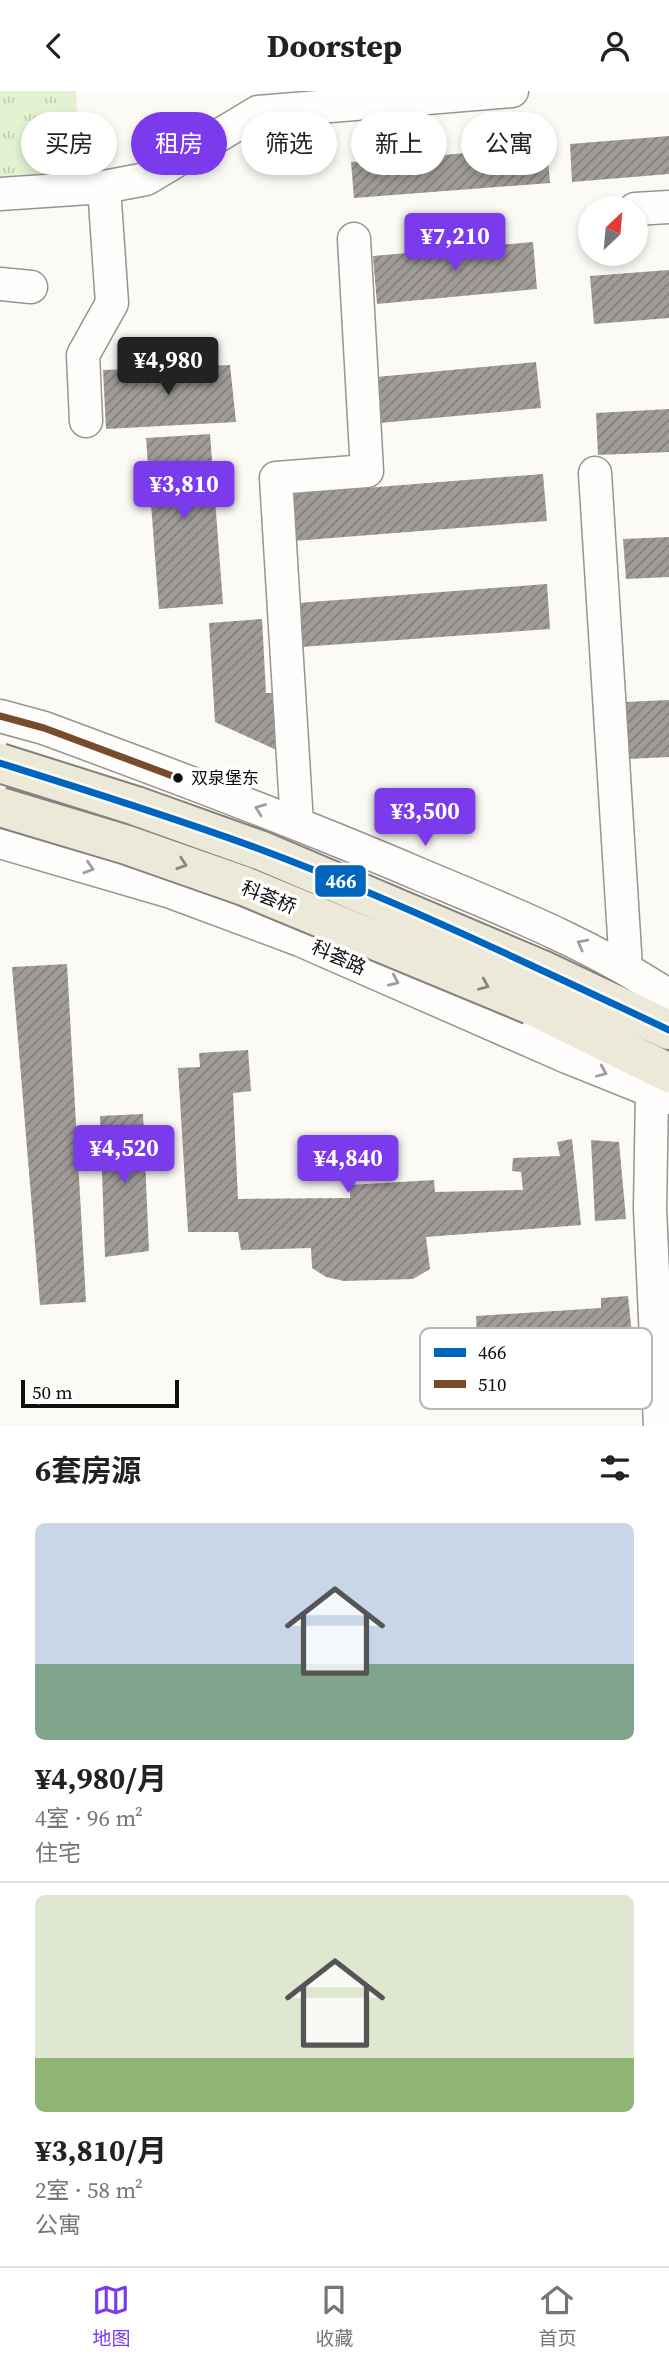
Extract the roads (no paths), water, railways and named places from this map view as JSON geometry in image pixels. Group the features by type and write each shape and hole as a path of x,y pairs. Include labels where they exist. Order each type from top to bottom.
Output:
{"main road":[{"name":"科荟桥","path":"0,763 136,806 262,851 537,988"},
{"name":"科荟桥","path":"0,807 127,845 537,988"},
{"path":"537,988 669,1030"},
{"path":"537,988 663,1088"}],"street":[{"path":"0,194 104,187 146,179 258,112 512,91"},
{"path":"86,421 83,355 112,303 104,187"},
{"path":"648,208 669,207"},
{"path":"298,824 276,478 367,471 354,239"},
{"path":"0,284 31,287"},
{"path":"595,473 626,968"},
{"path":"0,716 44,728 298,824 563,934 626,968 669,996"},
{"path":"35,852 44,728"},
{"name":"科荟路","path":"0,842 171,892 300,940 663,1088"},
{"path":"660,1426 650,1209 663,1088"}],"place":[{"name":"双泉堡东","path":"178,778"}]}
